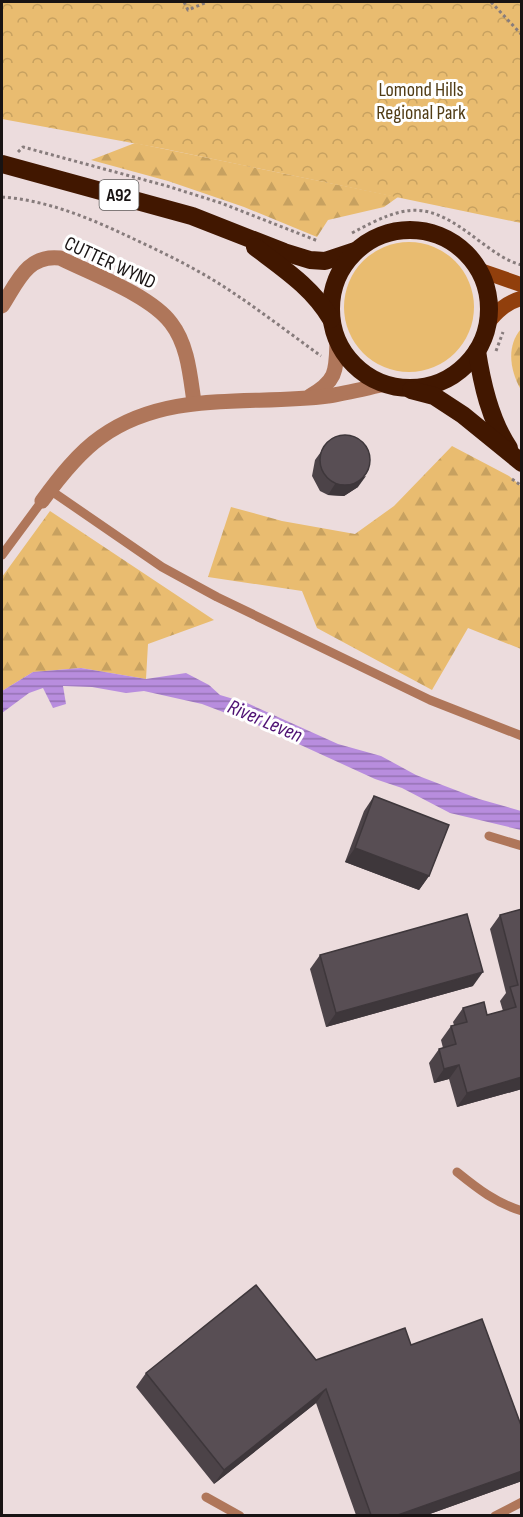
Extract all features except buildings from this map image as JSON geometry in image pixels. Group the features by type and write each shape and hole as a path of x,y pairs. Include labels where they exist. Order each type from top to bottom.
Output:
{"highway":[{"name":"A92","path":"2,164 183,213 310,260 325,261 351,243 398,231 422,231 445,238 464,252 479,270 486,287 496,327 483,338 477,351 462,368 443,381 420,387 392,385"},
{"name":"A92","path":"234,232 302,283 321,302 331,320"},
{"name":"A92","path":"351,243 344,266 335,282 331,301 331,346 376,381 434,396 463,415 519,460"},
{"name":"A92","path":"477,351 481,378 499,433 519,460"}],"main road":[{"path":"479,270 522,285"},
{"path":"496,327 498,310 522,298"}],"street":[{"name":"CUTTER WYND","path":"2,306 32,263 40,258 50,257 60,258 144,299 162,313 176,332 187,360 194,402"},
{"path":"308,397 332,380 336,370 331,346"},
{"path":"46,495 100,437 144,416 194,402 329,396 392,385"}],"lane":[{"path":"2,555 46,495 162,567 217,597 430,700 522,736"},
{"path":"489,836 522,846"},
{"path":"457,1172 483,1194 503,1205 522,1211"},
{"path":"206,1497 240,1515"},
{"path":"495,1515 522,1502"}],"path":[{"path":"184,2 188,10 207,2"},
{"path":"491,2 522,35"},
{"path":"2,197 52,206 93,220 195,269 231,291 324,357 331,346"},
{"path":"351,243 387,215 423,210 450,220 506,260 522,265"},
{"path":"496,327 496,357"},
{"path":"509,476 522,486"}],"green space":[{"name":"Lomond Hills Regional Park","path":"2,2 521,2 521,223 165,149 2,119"},
{"path":"135,143 398,197 384,207 328,220 317,237 244,207 168,181 91,160"},
{"path":"409,242 434,247 455,261 469,282 474,307 469,332 455,353 434,367 409,372 384,367 363,353 349,332 344,307 349,282 363,261 384,247"},
{"path":"521,329 521,390 514,375 511,359 513,343"},
{"path":"452,446 509,476 521,486 521,649 468,628 432,690 317,628 302,591 208,577 231,507 282,521 355,534 394,506"},
{"path":"50,511 214,620 148,644 146,679 81,668 33,672 2,691 2,577"}],"water":[{"name":"River Leven","path":"81,668 146,679 186,673 209,685 220,695 247,703 338,744 381,756 416,775 479,799 521,811 521,830 450,813 402,788 375,779 257,725 202,704 144,691 126,693 92,687 63,686 66,704 53,708 43,688 29,693 2,713 2,691 33,672"}]}
